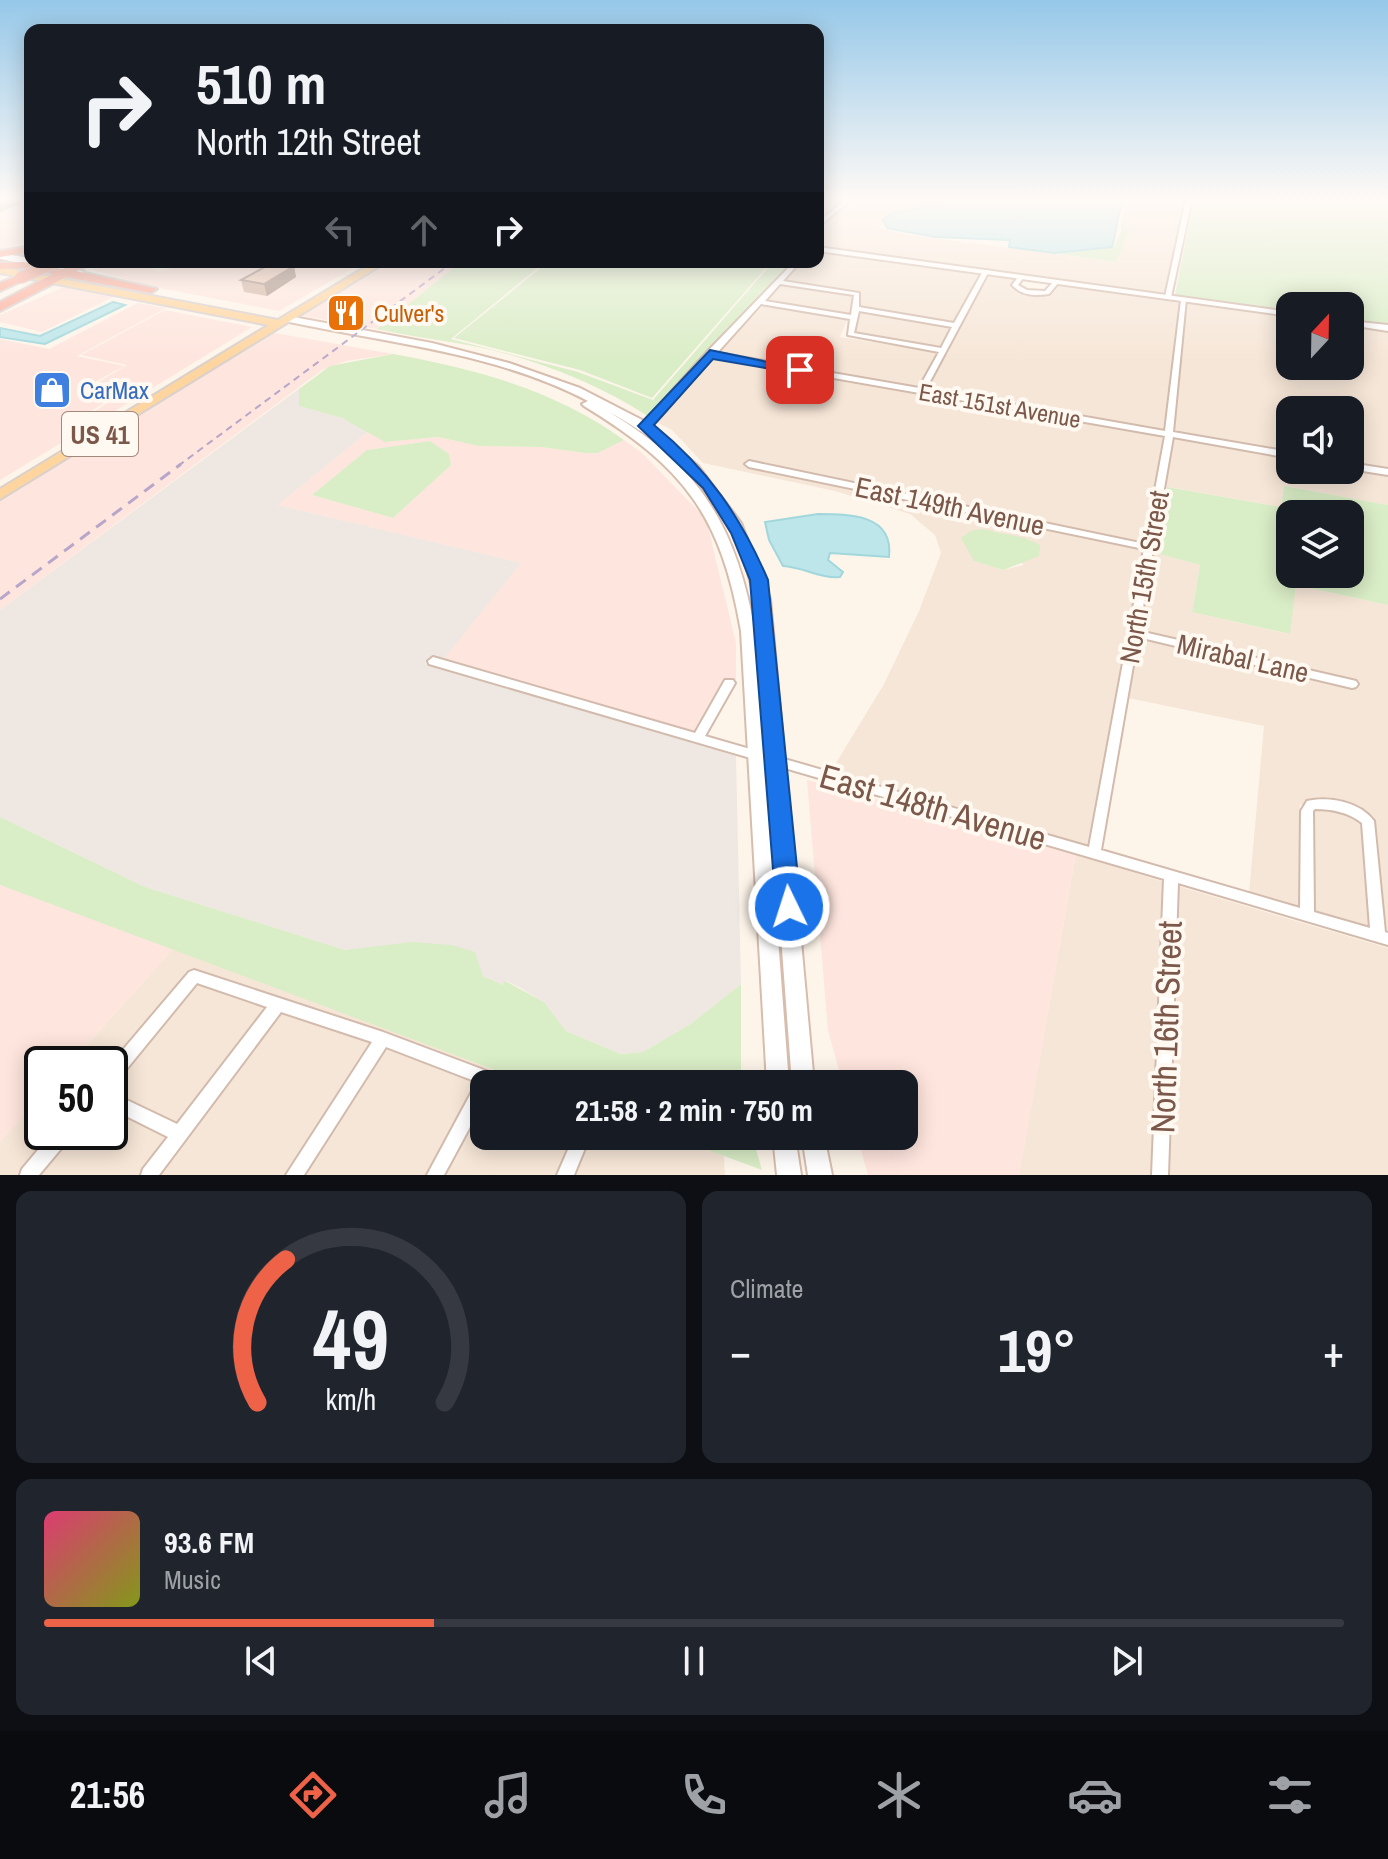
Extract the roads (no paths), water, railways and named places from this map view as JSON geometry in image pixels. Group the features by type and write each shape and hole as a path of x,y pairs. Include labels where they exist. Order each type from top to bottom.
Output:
{"highway":[{"path":"0,287 4,267 23,254"},
{"path":"4,267 24,264"},
{"path":"4,267 64,272 151,289"},
{"path":"4,267 41,273 64,272"},
{"path":"88,268 93,275"},
{"path":"0,307 37,290 64,272"}],"main road":[{"path":"4,267 24,263"},
{"name":"US 41","path":"0,495 108,423 357,268"},
{"name":"US 41","path":"276,320 370,268"},
{"path":"64,272 93,275 276,320 514,366 586,393 645,426 676,451 709,486 749,551 763,599 802,1070"},
{"path":"64,272 459,360 520,377 606,414 687,478 712,512 740,578 748,631 777,1070"},
{"name":"US 41","path":"0,483 108,423"},
{"path":"786,1150 789,1175"},
{"path":"816,1150 820,1175"}],"street":[{"path":"855,254 1276,312"},
{"path":"1168,297 1177,254"},
{"path":"645,426 791,268"},
{"path":"921,391 986,271"},
{"path":"1021,277 1015,285 1019,291 1032,294 1047,293 1056,282"},
{"path":"778,282 857,294 858,309 852,317 850,334 942,350"},
{"name":"North 15th Street","path":"1094,853 1151,548 1169,434 1184,300"},
{"path":"759,302 852,317"},
{"path":"858,309 955,325"},
{"path":"1364,325 1388,328"},
{"name":"East 151st Avenue","path":"710,354 1276,453"},
{"name":"East 149th Avenue","path":"749,464 1151,548"},
{"path":"1364,468 1388,472"},
{"name":"Mirabal Lane","path":"1134,633 1352,684"},
{"name":"East 148th Avenue","path":"433,661 1171,878 1383,937"},
{"path":"697,739 729,683"},
{"path":"1307,914 1307,811 1311,804 1352,810 1368,821 1383,937"},
{"name":"North 16th Street","path":"1160,1175 1171,878"},
{"path":"128,1055 194,976 383,1039 470,1075"},
{"path":"149,1175 279,1003"},
{"path":"294,1175 383,1039"},
{"path":"128,1109 180,1134"},
{"path":"435,1175 470,1116"},
{"path":"28,1175 49,1150"},
{"path":"565,1175 576,1150"}],"water":[{"path":"113,302 125,305 45,344 0,337 0,328 40,336"},
{"path":"818,514 855,516 877,524 889,543 889,557 830,553 828,560 843,572 840,577 783,566 769,540 765,522"}],"railway":[{"path":"178,466 445,268"},
{"path":"0,599 181,464"}],"place":[{"name":"Culver's","path":"346,313"},
{"name":"CarMax","path":"52,390"}]}
